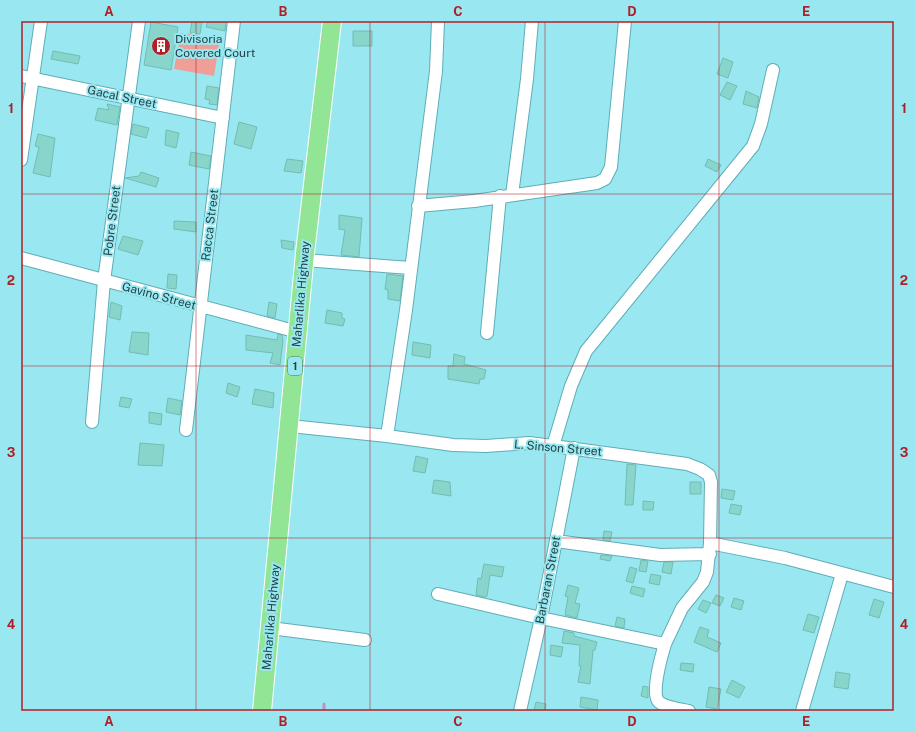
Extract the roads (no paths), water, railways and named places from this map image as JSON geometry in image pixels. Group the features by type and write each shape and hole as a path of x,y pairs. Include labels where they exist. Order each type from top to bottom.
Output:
{"highway":[{"name":"Maharlika Highway","path":"262,711 290,426 304,260 332,21"}],"street":[{"path":"21,160 26,77 41,21"},
{"name":"Pobre Street","path":"92,422 104,282 139,21"},
{"name":"Racca Street","path":"186,430 234,21"},
{"path":"387,436 436,71 438,21"},
{"path":"512,195 527,79 532,21"},
{"path":"418,206 598,183 605,179 608,175 625,21"},
{"path":"553,446 571,386 586,351 740,164 753,146 761,124 773,70"},
{"name":"Gacal Street","path":"26,77 223,118"},
{"path":"486,333 500,196"},
{"name":"Gavino Street","path":"21,258 104,282 298,332"},
{"path":"304,260 410,268"},
{"name":"L. Sinson Street","path":"290,426 470,446 512,443 574,448 687,464 700,469 709,475 711,482 710,548"},
{"name":"Barbaran Street","path":"520,711 541,618 574,448"},
{"path":"556,541 660,556 710,548 785,558 894,587"},
{"path":"689,711 664,705 658,702 656,698 658,674 665,644 682,608 703,582 710,548"},
{"path":"802,711 842,574"},
{"path":"438,594 541,618 665,644"},
{"path":"270,628 365,640"}],"waterway":[{"path":"324,704 324,711"}],"place":[{"name":"Divisoria Covered Court","path":"161,46"}]}
